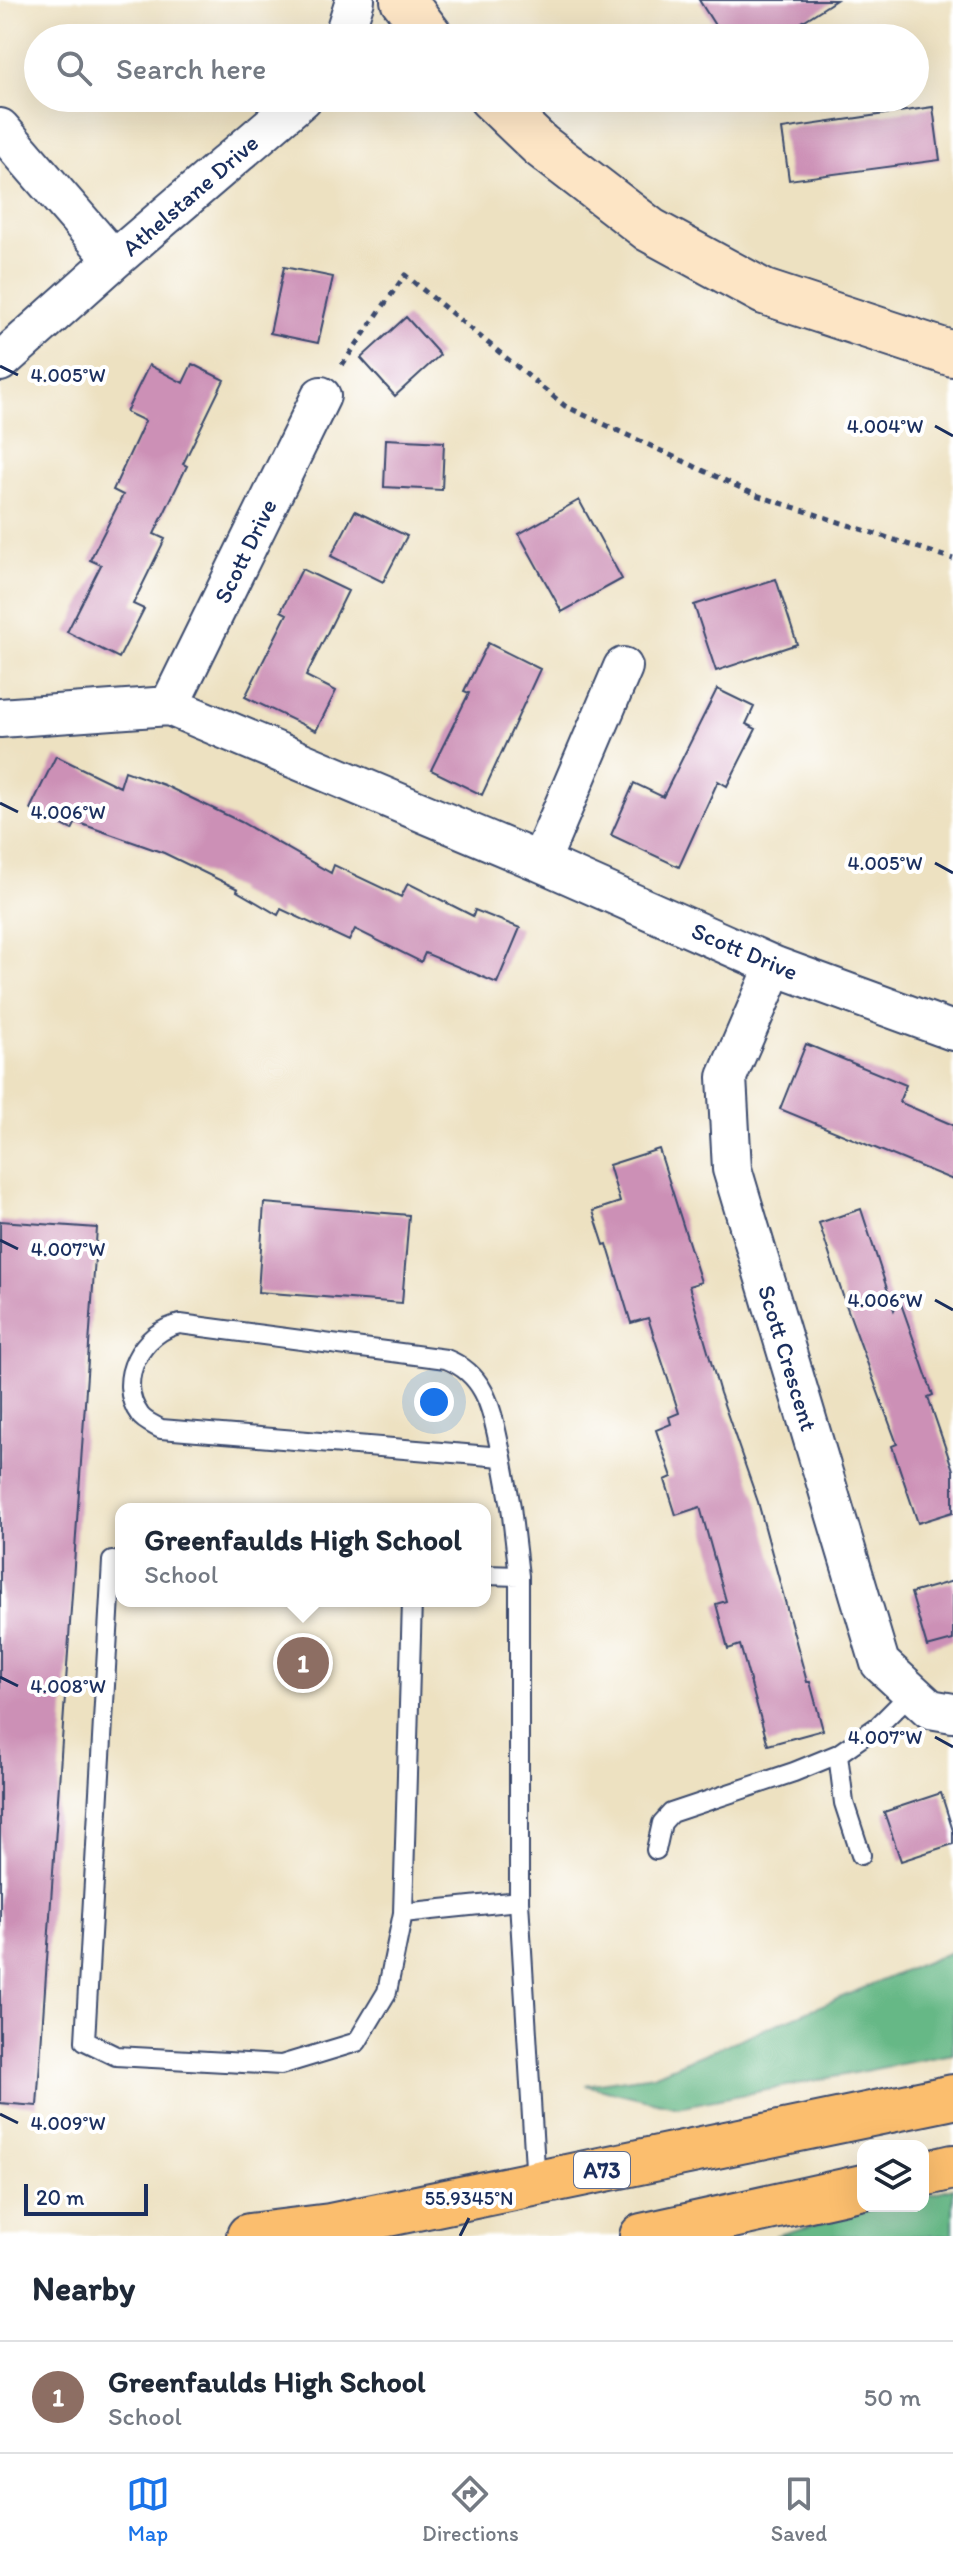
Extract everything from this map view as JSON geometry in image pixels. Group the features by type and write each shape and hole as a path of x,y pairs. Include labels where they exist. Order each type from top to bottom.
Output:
{"main road":[{"name":"A73","path":"249,2236 330,2226 953,2097"},
{"path":"929,2173 953,2167"},
{"path":"642,2236 857,2188"}],"street":[{"path":"347,24 355,0"},
{"path":"403,0 421,24"},
{"name":"Athelstane Drive","path":"0,362 287,112"},
{"path":"506,112 541,146 650,230 764,292 953,354"},
{"name":"Athelstane Drive","path":"0,128 114,260"},
{"name":"Scott Drive","path":"169,706 321,396"},
{"path":"540,862 623,667"},
{"name":"Scott Drive","path":"0,718 169,706 540,862 775,966 953,1031"},
{"name":"Scott Crescent","path":"775,966 727,1077 732,1169 880,1663 930,1709 953,1713"}],"lane":[{"path":"502,1457 161,1429 141,1417 137,1410 131,1391 133,1367 150,1338 167,1327 180,1324 446,1359 467,1370 483,1389 502,1457 519,1576 519,1901 536,2184"},
{"path":"115,1561 112,1561 85,2041 116,2056 281,2065 357,2042 387,1992 403,1913 412,1607"},
{"path":"491,1575 519,1576"},
{"path":"656,1850 662,1823 671,1813 838,1754 878,1726 912,1692"},
{"path":"838,1754 844,1803 861,1855"},
{"path":"403,1913 519,1901"}],"path":[{"path":"321,396 405,275 565,406 756,495 953,559"}],"green space":[{"path":"953,1951 953,2054 678,2107 585,2085 653,2075"},
{"path":"953,2188 953,2236 774,2236 864,2212 929,2212 929,2194"}],"building":[{"path":"699,0 836,0 799,24 714,24"},
{"path":"933,107 940,160 789,180 782,129 899,112 929,112 929,108"},
{"path":"284,267 333,277 318,343 270,333"},
{"path":"406,317 440,355 395,396 361,358"},
{"path":"192,364 224,380 183,464 187,466 154,534 165,539 133,604 144,609 119,658 67,632 101,565 90,560 123,495 113,490 145,421 126,412 149,365 183,383"},
{"path":"386,439 444,442 442,490 384,487"},
{"path":"579,500 622,579 562,612 519,534"},
{"path":"355,511 407,536 383,582 331,556"},
{"path":"302,569 348,591 306,676 336,691 316,731 245,697 287,614 281,611"},
{"path":"776,579 797,644 716,671 694,605"},
{"path":"488,643 540,669 482,795 431,770 469,693 464,691"},
{"path":"717,689 754,707 746,724 756,729 727,786 718,781 679,867 611,835 634,783 663,797"},
{"path":"56,756 120,787 125,771 164,785 241,822 331,873 334,865 401,897 408,883 473,916 475,910 520,928 497,983 425,953 421,962 355,929 349,941 281,909 278,915 238,889 164,853 76,822 72,830 30,809"},
{"path":"806,1044 906,1085 899,1102 953,1125 953,1180 780,1109"},
{"path":"659,1149 701,1282 689,1286 720,1393 758,1502 823,1730 768,1745 740,1645 728,1649 716,1604 726,1601 700,1507 676,1515 665,1480 672,1477 656,1430 671,1424 669,1417 679,1413 648,1318 631,1323 607,1244 604,1245 593,1211 620,1202 609,1165"},
{"path":"264,1203 409,1215 402,1303 258,1292"},
{"path":"861,1209 894,1310 899,1298 933,1395 928,1397 953,1470 953,1512 918,1523 892,1446 897,1444 819,1223"},
{"path":"0,1221 97,1228 37,2106 0,2103"},
{"path":"953,1581 953,1640 927,1647 911,1593"},
{"path":"941,1793 953,1831 953,1844 901,1861 884,1812"}],"place":[{"name":"Greenfaulds High School","path":"303,1663"}]}
